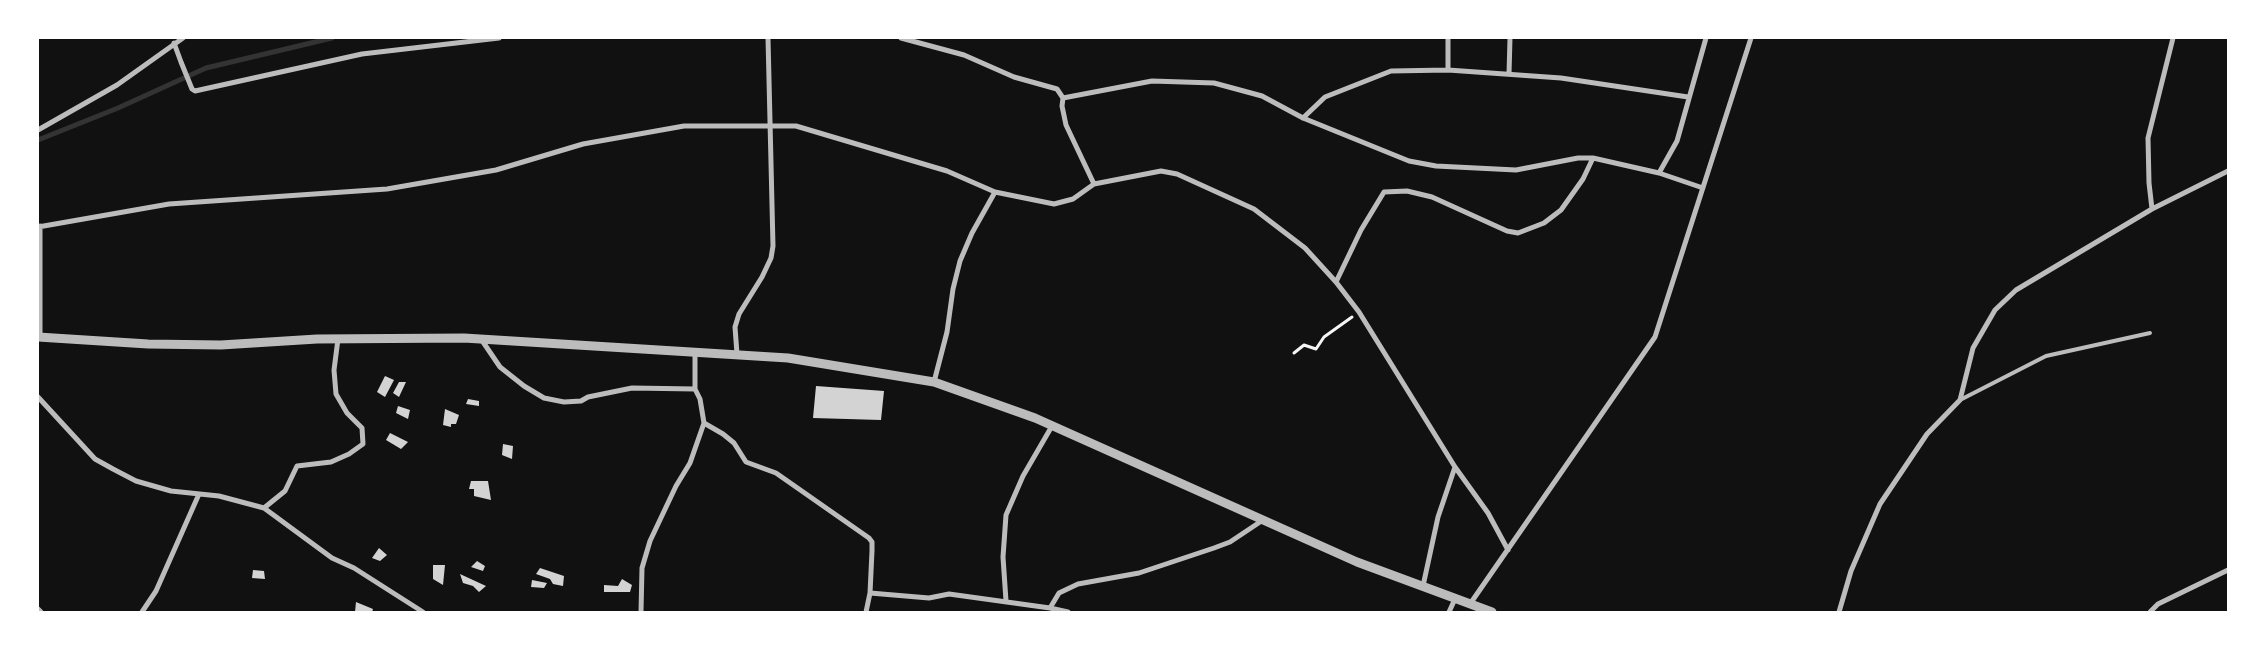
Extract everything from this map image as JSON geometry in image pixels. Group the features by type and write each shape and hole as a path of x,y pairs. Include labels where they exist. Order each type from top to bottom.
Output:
{"street":[{"path":"38,130 117,85 183,38"},
{"path":"174,43 192,90 362,54 499,38"},
{"path":"737,354 735,327 739,314 762,277 771,258 773,246 768,38"},
{"path":"901,38 964,54 1031,83 1054,87 1063,98 1062,106 1066,125 1094,184"},
{"path":"1448,38 1448,70"},
{"path":"1509,74 1510,38"},
{"path":"1659,173 1677,141 1706,38"},
{"path":"1470,604 1655,337 1751,38"},
{"path":"2152,209 2149,183 2148,138 2173,38"},
{"path":"1303,118 1325,97 1391,70 1448,70 1561,78 1688,97"},
{"path":"1063,98 1152,81 1214,83 1262,96 1303,118 1409,161 1436,166 1516,170 1578,158 1593,158 1659,173 1703,188"},
{"path":"1492,612 1357,562 1052,426 980,397 934,382 788,358 480,339 338,338 148,344 39,337 38,227 169,204 387,188 496,170 583,144 684,126 796,126 938,168 995,192 1054,204 1072,199 1094,184 1161,171 1177,174 1254,209 1305,248 1336,282 1359,312 1454,467 1488,513 1508,550"},
{"path":"1336,282 1361,230 1384,192 1391,190 1408,191 1432,197 1507,231 1518,233 1544,223 1561,210 1583,179 1593,158"},
{"path":"1839,612 1850,570 1880,504 1927,434 1960,400 1973,348 1995,310 2016,290 2152,209 2228,171"},
{"path":"934,382 948,332 953,289 960,262 972,233 995,192"},
{"path":"264,508 285,490 297,466 331,462 349,454 363,444 362,428 347,413 336,394 334,370 338,338"},
{"path":"480,339 500,367 524,386 544,398 564,402 581,401 588,397 632,388 695,389"},
{"path":"641,612 642,568 650,541 701,438 704,423 700,398 695,389 695,352"},
{"path":"38,397 95,459 136,481 171,491 219,496 264,508 332,558 354,568 423,612"},
{"path":"704,423 734,443 746,462 776,473 869,538 872,542 870,593 866,612"},
{"path":"1006,600 1003,557 1006,515 1023,476 1052,426"},
{"path":"1423,586 1438,517 1454,467"},
{"path":"142,612 156,591 199,494"},
{"path":"1050,608 1059,593 1078,584 1139,573 1214,548 1230,542 1263,520"},
{"path":"2150,612 2158,604 2228,570"},
{"path":"870,593 929,598 949,594 978,600 1006,600 1068,612"},
{"path":"1449,612 1455,599"},
{"path":"38,609 41,612"}],"lane":[{"path":"1960,400 2046,356 2150,333"}],"path":[{"path":"1294,353 1304,345 1316,349 1324,337 1359,312"}],"building":[{"path":"385,376 394,380 385,397 377,392"},
{"path":"399,382 406,382 399,397 393,393"},
{"path":"816,386 884,391 881,420 813,418"},
{"path":"468,399 479,401 479,406 466,404"},
{"path":"398,406 410,410 408,419 396,413"},
{"path":"445,409 459,415 456,424 451,424 451,427 443,425"},
{"path":"390,433 408,442 401,449 386,440"},
{"path":"503,444 513,446 512,459 502,455"},
{"path":"471,481 488,481 491,500 474,496 474,489 469,489"},
{"path":"379,548 387,555 380,561 372,558"},
{"path":"477,561 485,566 483,571 471,567"},
{"path":"433,565 445,565 443,585 433,579"},
{"path":"540,568 564,576 563,586 553,584 550,579 536,574"},
{"path":"253,570 264,571 265,579 252,578"},
{"path":"460,574 486,586 479,592 473,586 463,583"},
{"path":"622,579 632,585 630,592 604,592 604,585 618,586"},
{"path":"532,580 547,583 544,588 531,587"},
{"path":"356,602 373,609 372,612 355,612"}],"waterway":[{"path":"38,140 118,108 206,68 332,38"}]}
